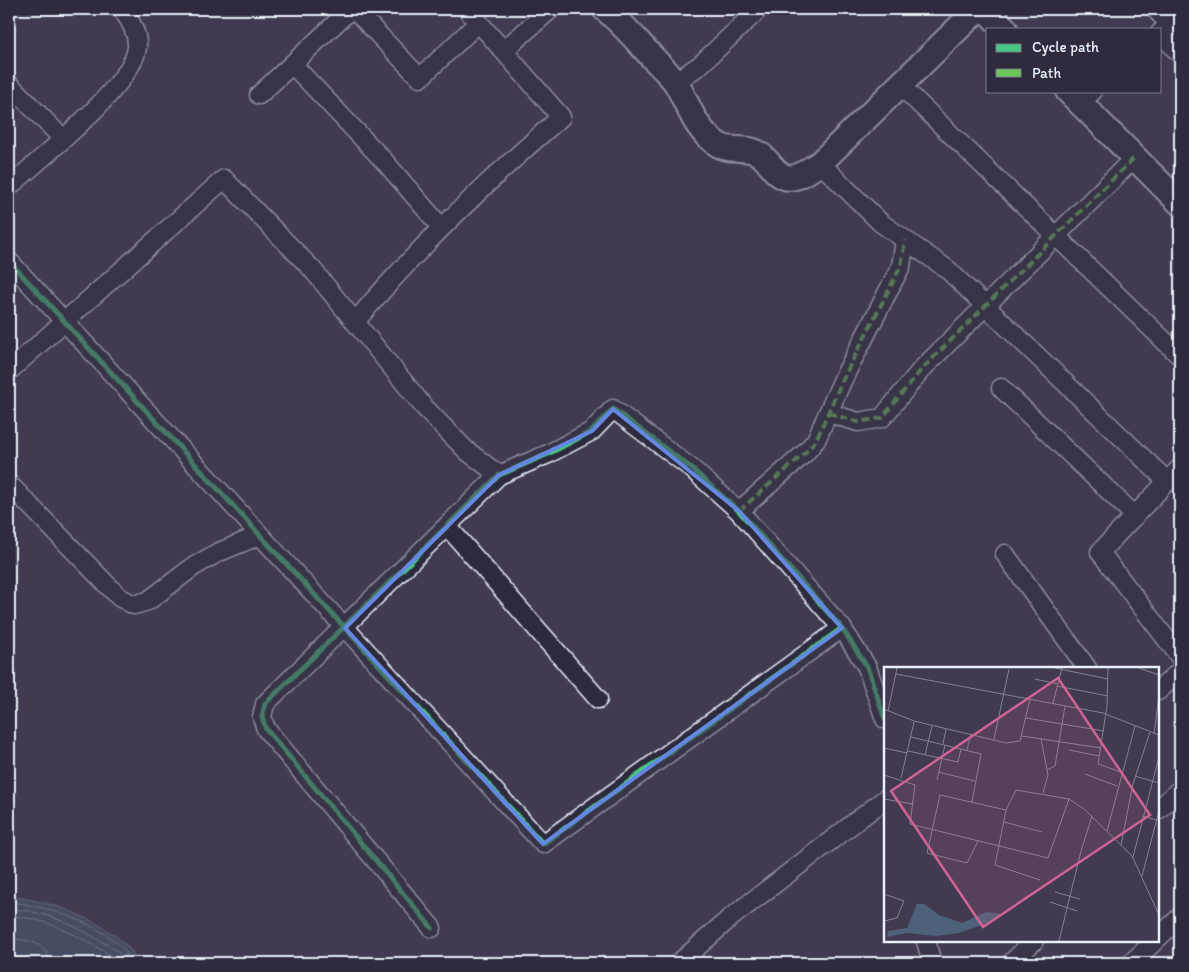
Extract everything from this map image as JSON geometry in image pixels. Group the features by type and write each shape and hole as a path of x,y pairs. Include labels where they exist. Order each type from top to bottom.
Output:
{"street":[{"path":"9,187 103,101 131,64 137,48 135,31 122,9"},
{"path":"260,95 353,9 420,78 479,22"},
{"path":"354,322 404,265 441,227 561,117 467,9"},
{"path":"504,50 551,9"},
{"path":"605,9 624,25 675,82 695,122 708,137 720,146 734,150 754,150 763,157 778,175 786,179 795,177 820,163 978,9"},
{"path":"675,82 700,65 759,9"},
{"path":"985,9 1004,28"},
{"path":"1155,9 1168,27 1180,54"},
{"path":"292,64 386,163 441,227"},
{"path":"9,84 62,138"},
{"path":"901,86 1180,356"},
{"path":"1080,95 1134,158 1180,204"},
{"path":"829,413 858,422 882,418 921,370 1134,158"},
{"path":"820,163 882,223 947,269 1168,482"},
{"path":"9,370 224,179 312,269 424,407 467,451 499,475"},
{"path":"739,511 805,453 816,440 851,363 901,266 905,240"},
{"path":"9,261 544,844 842,628"},
{"path":"1001,388 1135,516"},
{"path":"432,928 266,729 262,717 265,704 281,686 345,628 499,475 548,454 592,431 613,409 691,468 739,511 842,628 867,666 884,716"},
{"path":"1180,468 1100,552 1180,657"},
{"path":"9,484 119,597 134,605 148,601 193,567 260,535"},
{"path":"447,526 598,699"},
{"path":"1004,554 1086,667"},
{"path":"1159,689 1180,672"},
{"path":"1159,809 1180,790"},
{"path":"679,963 728,919 884,800"},
{"path":"1159,937 1180,917"},
{"path":"926,942 932,963"},
{"path":"1011,963 1033,942"}],"highlighted area":[{"path":"613,409 739,511 842,628 543,844 345,628 499,475 592,431"}],"water":[{"path":"9,897 24,898 59,907 94,922 123,942 133,953 131,963 34,963 26,959 9,957"}],"marked path":[{"path":"829,413 858,422 882,418 921,370 1134,158"},
{"path":"739,511 805,453 816,440 843,379 901,266 905,240"}],"cycle path":[{"path":"9,261 543,844 842,628"},
{"path":"432,928 266,729 262,717 265,704 499,475 548,454 592,431 613,409 691,468 739,511 842,628 867,667 884,716"}]}
